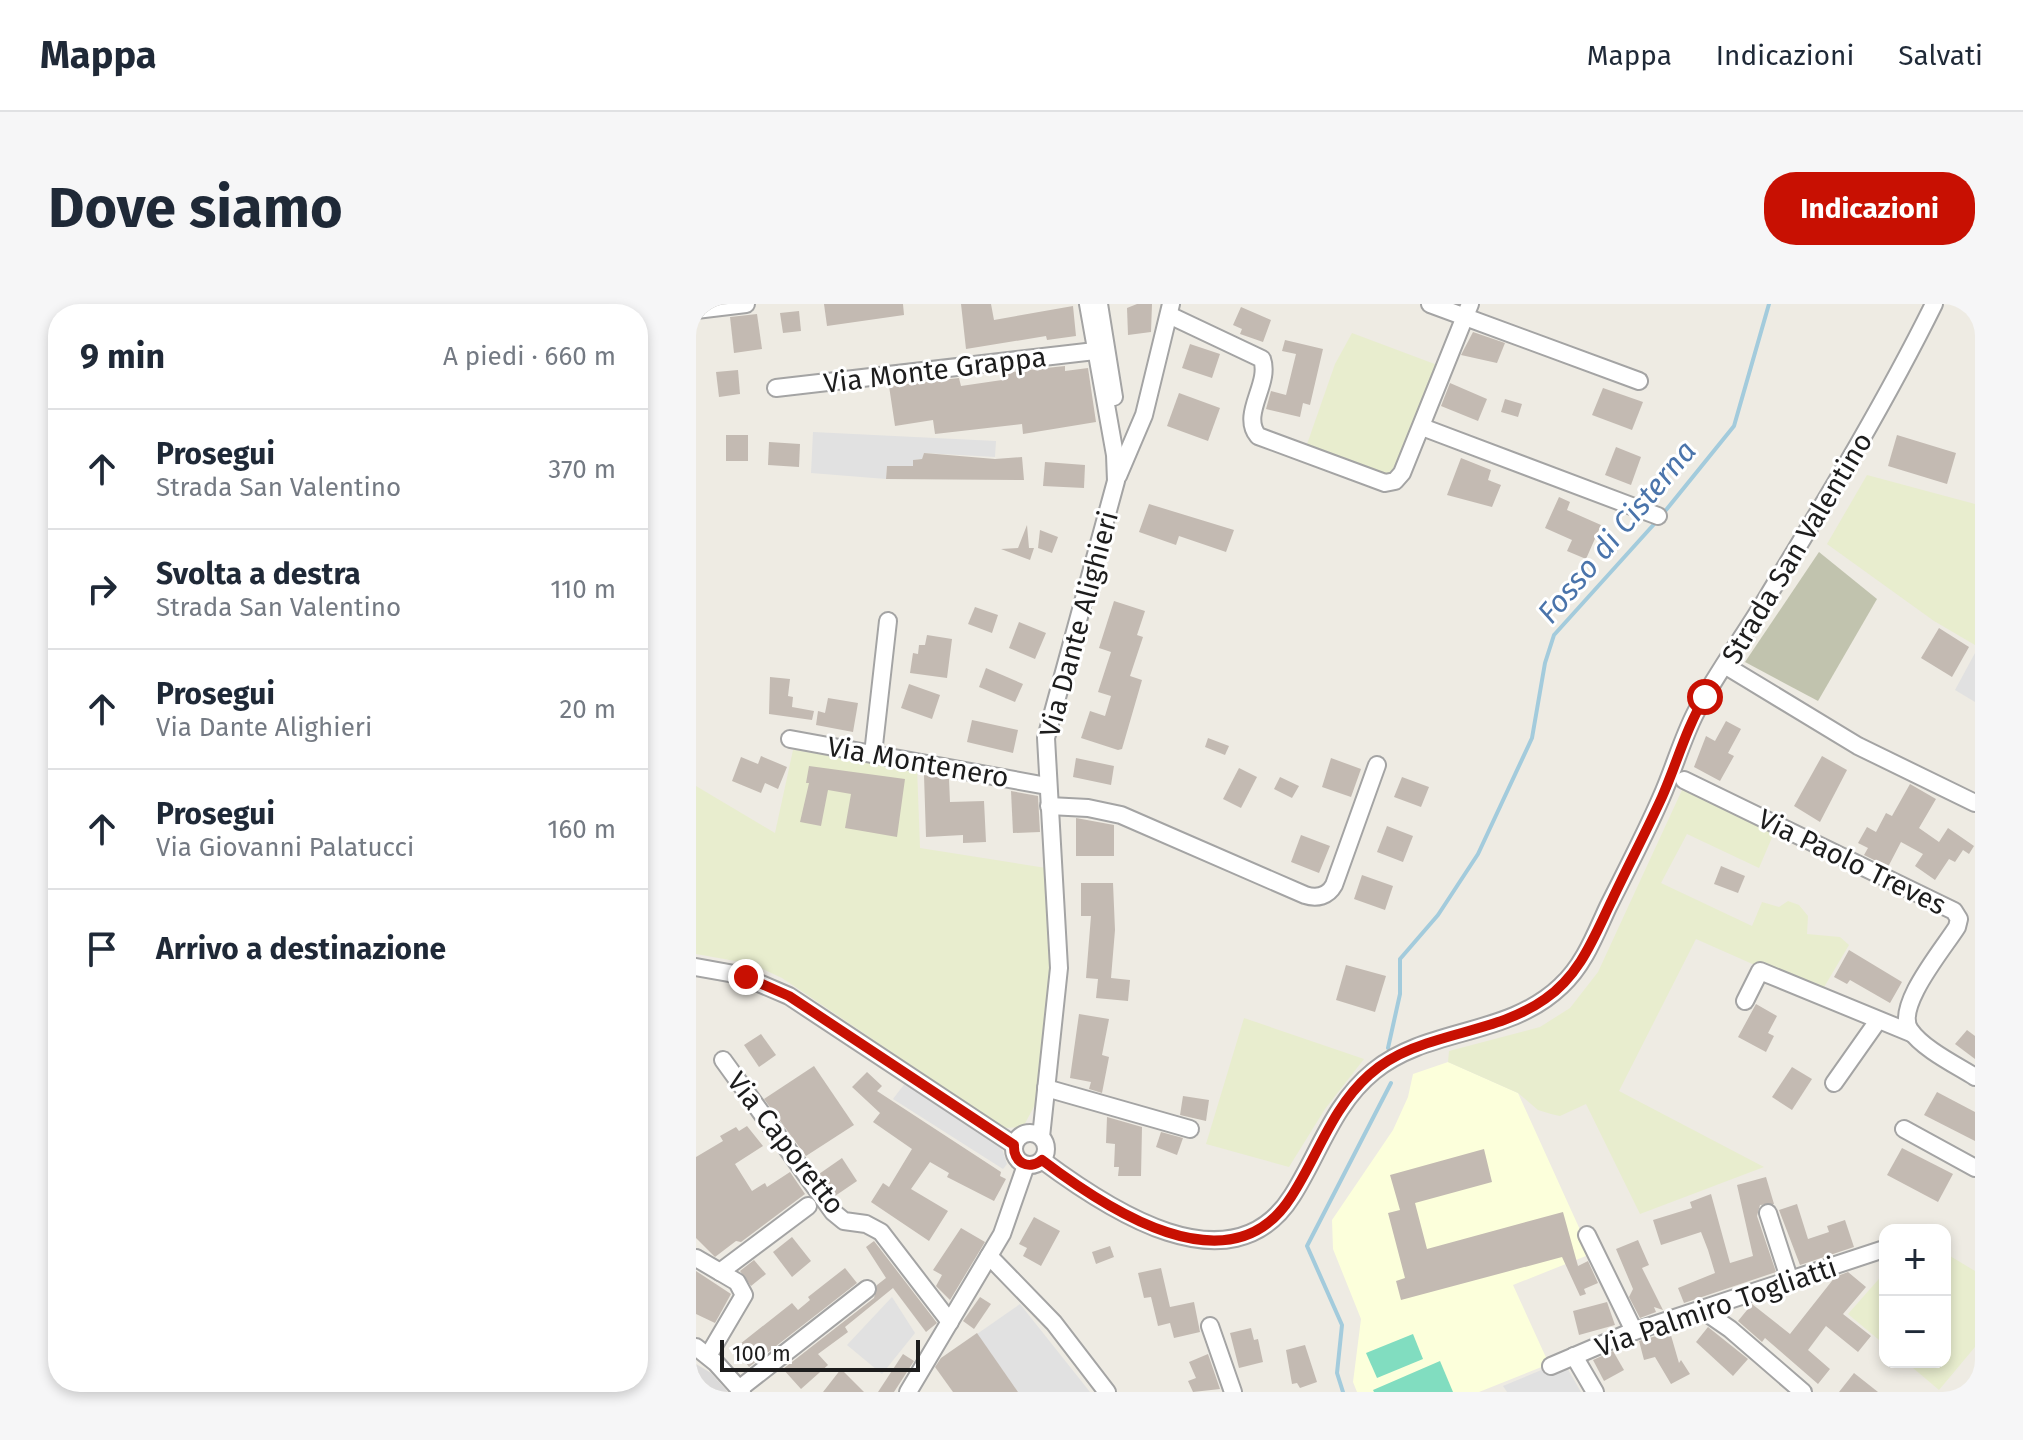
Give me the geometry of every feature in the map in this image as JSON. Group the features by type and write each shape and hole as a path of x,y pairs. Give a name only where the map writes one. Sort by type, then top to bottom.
{"street":[{"path":"700,308 746,304"},
{"name":"Via Dante Alighieri","path":"908,1392 1002,1234 1034,1162 1046,1146 1041,1137 1059,968 1047,786 1049,723 1116,481 1115,455 1088,304"},
{"path":"1099,304 1117,417 1115,455"},
{"path":"1430,304 1468,310 1639,381"},
{"name":"Strada San Valentino","path":"1034,1162 1160,1231 1193,1240 1227,1238 1256,1228 1287,1204 1340,1109 1372,1072 1419,1047 1517,1016 1544,1000 1569,978 1589,948 1661,798 1694,717 1849,463 1934,304"},
{"path":"1116,481 1141,423 1170,310 1262,359 1264,374 1252,422 1261,438 1388,483 1401,476 1468,310"},
{"name":"Via Monte Grappa","path":"776,388 1095,351"},
{"path":"1422,427 1658,516"},
{"path":"873,754 888,621"},
{"path":"1726,666 1858,746 1975,803"},
{"name":"Via Montenero","path":"790,739 1047,786"},
{"path":"1049,806 1112,812 1305,895 1318,897 1330,892 1334,885 1377,765"},
{"name":"Via Paolo Treves","path":"1684,780 1954,911 1959,919 1957,927 1907,1006 1906,1022 1911,1033"},
{"path":"696,967 740,975 789,996 1014,1145 1017,1160 1034,1162"},
{"path":"1745,1001 1760,971 1877,1022 1911,1033 1975,1077"},
{"path":"1834,1083 1877,1022"},
{"name":"Via Caporetto","path":"723,1060 833,1212 844,1221 866,1224 881,1232 950,1322"},
{"path":"1046,1088 1190,1129"},
{"path":"1904,1129 1975,1168"},
{"path":"1014,1145 1025,1133 1041,1137"},
{"path":"720,1272 808,1206"},
{"path":"1768,1213 1790,1281"},
{"path":"1587,1235 1634,1331"},
{"name":"Via Palmiro Togliatti","path":"1551,1366 1634,1331 1879,1251"},
{"path":"989,1256 1054,1323 1107,1392"},
{"path":"696,1258 737,1282 744,1295 702,1352 740,1390 867,1289"},
{"path":"1701,1309 1730,1329 1803,1392"},
{"path":"1210,1326 1233,1392"},
{"path":"1574,1356 1595,1392"}],"shaded area":[{"path":"1352,333 1440,366 1392,480 1305,450 1335,364"},
{"path":"813,432 996,441 995,457 924,453 922,459 913,460 913,466 887,466 886,479 811,473"},
{"path":"1867,475 1975,504 1975,645 1934,621 1827,544"},
{"path":"1819,552 1877,599 1818,701 1745,662"},
{"path":"1975,653 1975,702 1955,690"},
{"path":"793,750 917,767 920,848 1046,868 1053,935 1047,1056 1036,1103 1023,1127 1004,1128 782,978 752,964 696,954 696,786 775,833"},
{"path":"1688,777 1779,821 1759,868 1687,834 1661,883 1752,926 1762,902 1779,907 1788,901 1799,905 1808,916 1807,934 1840,937 1849,945 1820,994 1696,939 1619,1091 1764,1167 1640,1214 1586,1104 1560,1116 1538,1110 1518,1093 1448,1062 1449,1051 1540,1027 1570,1008 1598,972"},
{"path":"1244,1018 1364,1059 1325,1109 1289,1167 1206,1144"},
{"path":"1448,1062 1518,1093 1591,1254 1513,1285 1549,1364 1479,1392 1357,1392 1353,1382 1361,1319 1333,1249 1332,1220 1393,1130 1408,1097 1413,1074"},
{"path":"906,1082 1000,1143 1007,1164 1003,1169 893,1099"},
{"path":"1951,1257 1975,1271 1975,1347 1939,1390 1913,1368 1951,1368"},
{"path":"1879,1279 1879,1340 1848,1314"},
{"path":"892,1297 915,1333 882,1374 847,1345"},
{"path":"1020,1304 1090,1392 1018,1392 977,1334"},
{"path":"1563,1361 1581,1392 1507,1392 1503,1386"},
{"path":"696,1364 711,1373 728,1392 696,1392"}],"green space":[{"path":"1413,1334 1423,1359 1377,1378 1366,1353"},
{"path":"1440,1361 1453,1392 1373,1390"}],"building":[{"path":"824,304 903,304 904,315 827,326"},
{"path":"961,304 991,304 994,320 1073,306 1076,336 1047,340 1046,336 966,349"},
{"path":"1152,304 1151,332 1128,335 1127,308"},
{"path":"1241,307 1271,320 1263,342 1240,334 1242,329 1233,325"},
{"path":"799,311 801,331 783,333 780,313"},
{"path":"757,314 762,349 734,353 730,317"},
{"path":"1473,332 1505,343 1497,363 1461,355"},
{"path":"1285,340 1323,349 1310,405 1303,403 1300,417 1266,409 1271,391 1286,395 1296,354 1282,351"},
{"path":"1190,344 1220,354 1212,378 1182,368"},
{"path":"1065,366 1065,371 1088,368 1096,422 1023,434 1022,424 935,434 933,420 895,426 889,386 959,378 961,386 1002,380 1001,373"},
{"path":"738,370 740,394 719,397 716,372"},
{"path":"1450,383 1487,399 1478,421 1441,406"},
{"path":"1603,388 1643,402 1632,430 1592,415"},
{"path":"1179,393 1220,408 1208,441 1167,426"},
{"path":"1505,399 1522,404 1518,417 1501,412"},
{"path":"726,435 748,435 748,461 726,461"},
{"path":"1897,435 1956,453 1947,484 1888,466"},
{"path":"769,442 800,444 799,467 768,465"},
{"path":"1616,447 1641,457 1631,485 1605,475"},
{"path":"924,453 995,459 1022,457 1024,480 886,479 887,466 913,466 913,460 922,459"},
{"path":"1461,458 1491,470 1488,480 1501,485 1492,507 1447,495"},
{"path":"1045,462 1085,465 1084,488 1043,486"},
{"path":"1559,497 1570,502 1567,510 1601,525 1586,559 1567,551 1572,540 1545,528"},
{"path":"1149,504 1234,530 1226,552 1179,536 1176,545 1139,532"},
{"path":"1027,525 1029,548 1034,548 1030,560 1001,549 1018,548"},
{"path":"1040,530 1058,537 1052,553 1038,548"},
{"path":"1114,601 1145,611 1137,635 1143,637 1130,676 1142,680 1122,749 1118,750 1081,738 1090,711 1105,716 1111,696 1098,692 1111,652 1099,648"},
{"path":"975,607 998,615 992,633 968,624"},
{"path":"1019,622 1046,633 1035,659 1009,648"},
{"path":"1939,628 1969,647 1952,677 1921,658"},
{"path":"927,635 952,639 947,678 910,673 913,653 918,654 919,645 925,645"},
{"path":"986,668 1023,684 1015,702 979,687"},
{"path":"770,677 790,679 788,696 793,697 792,707 814,711 812,720 769,714"},
{"path":"909,684 940,695 932,719 901,708"},
{"path":"828,698 858,703 853,732 816,725 818,711 825,713"},
{"path":"972,720 1018,730 1013,753 967,742"},
{"path":"1726,721 1741,729 1728,753 1734,756 1720,781 1694,767 1706,736 1715,741"},
{"path":"1208,738 1229,746 1225,755 1205,747"},
{"path":"761,756 787,767 778,789 765,783 761,793 732,781 741,757 758,764"},
{"path":"1822,756 1847,770 1820,822 1794,806"},
{"path":"1076,758 1114,766 1111,785 1073,777"},
{"path":"1331,758 1361,769 1351,797 1322,787"},
{"path":"809,766 905,779 897,837 845,828 851,794 828,790 821,826 800,822 809,783 806,783"},
{"path":"1239,768 1257,777 1241,808 1223,799"},
{"path":"924,775 949,779 950,802 984,801 986,842 963,843 963,835 926,837"},
{"path":"1280,777 1299,786 1292,798 1274,789"},
{"path":"1402,777 1429,787 1421,807 1394,797"},
{"path":"1910,784 1936,799 1919,828 1939,842 1948,828 1974,846 1969,854 1963,850 1955,862 1949,859 1935,880 1915,866 1923,854 1901,842 1888,867 1864,855 1868,848 1858,843 1867,827 1876,832 1886,813 1892,816"},
{"path":"1011,791 1038,796 1040,832 1013,833"},
{"path":"1076,818 1114,825 1114,856 1076,856"},
{"path":"1387,826 1413,836 1403,862 1377,852"},
{"path":"1301,835 1330,846 1319,873 1291,862"},
{"path":"1721,866 1745,876 1738,893 1714,884"},
{"path":"1362,875 1393,886 1385,910 1354,899"},
{"path":"1081,883 1113,883 1115,930 1111,978 1130,980 1128,1001 1096,998 1098,979 1086,978 1091,916 1081,916"},
{"path":"1849,950 1902,982 1890,1003 1850,980 1847,984 1834,977"},
{"path":"1346,965 1386,976 1375,1012 1336,1000"},
{"path":"1756,1004 1777,1016 1768,1033 1774,1036 1766,1052 1738,1037"},
{"path":"1079,1014 1109,1019 1102,1055 1109,1057 1102,1093 1089,1089 1091,1082 1070,1078"},
{"path":"1967,1030 1975,1036 1975,1059 1955,1044"},
{"path":"761,1034 776,1055 759,1067 744,1045"},
{"path":"814,1066 854,1125 806,1156 764,1099"},
{"path":"1792,1067 1812,1079 1792,1110 1772,1097"},
{"path":"867,1072 882,1086 877,1091 1001,1172 1000,1176 1006,1179 994,1201 947,1177 949,1173 930,1162 911,1189 948,1211 929,1241 871,1202 883,1183 889,1187 912,1149 873,1122 880,1113 852,1087"},
{"path":"1937,1092 1975,1112 1975,1141 1924,1115"},
{"path":"1183,1096 1209,1100 1206,1121 1180,1115"},
{"path":"1107,1117 1142,1127 1141,1176 1118,1176 1119,1167 1114,1167 1115,1144 1106,1143"},
{"path":"747,1126 763,1146 735,1164 752,1191 765,1183 767,1187 790,1172 805,1194 741,1242 736,1241 715,1257 696,1238 696,1157 723,1141 720,1136 736,1127 739,1131"},
{"path":"1161,1132 1183,1138 1177,1155 1156,1147"},
{"path":"1902,1148 1953,1174 1938,1202 1887,1175"},
{"path":"1484,1149 1492,1182 1415,1203 1427,1249 1563,1212 1578,1266 1588,1261 1598,1283 1584,1289 1586,1294 1580,1296 1562,1257 1401,1300 1396,1281 1405,1278 1388,1213 1400,1210 1390,1175"},
{"path":"842,1158 857,1181 835,1196 819,1174"},
{"path":"1766,1177 1774,1204 1760,1205 1757,1216 1776,1272 1684,1303 1678,1288 1715,1273 1708,1250 1701,1232 1661,1245 1653,1220 1692,1208 1690,1202 1711,1194 1730,1263 1753,1256 1737,1185"},
{"path":"1797,1204 1808,1239 1829,1232 1827,1226 1845,1220 1854,1247 1800,1265 1779,1210"},
{"path":"1034,1217 1060,1231 1041,1266 1023,1256 1027,1248 1019,1244"},
{"path":"961,1228 985,1242 950,1300 936,1286 942,1275 933,1270"},
{"path":"792,1237 811,1261 792,1277 773,1252"},
{"path":"1638,1240 1649,1265 1642,1268 1663,1310 1654,1307 1656,1312 1640,1318 1629,1297 1633,1289 1616,1249"},
{"path":"874,1241 937,1323 926,1332 893,1288 845,1327 848,1332 818,1354 828,1365 801,1389 783,1369 874,1298 877,1285 886,1278 866,1247"},
{"path":"1110,1246 1114,1257 1096,1264 1092,1252"},
{"path":"754,1260 766,1274 751,1286 740,1271"},
{"path":"845,1268 857,1283 749,1367 735,1348 792,1303 798,1310 810,1300 808,1297"},
{"path":"1161,1268 1170,1307 1194,1302 1200,1332 1174,1338 1170,1323 1158,1326 1151,1297 1144,1298 1138,1273"},
{"path":"696,1271 731,1294 715,1323 696,1314"},
{"path":"1848,1272 1866,1287 1843,1314 1871,1336 1858,1352 1826,1326 1808,1350 1830,1369 1818,1384 1765,1338 1762,1342 1738,1321 1752,1304 1790,1334 1835,1277"},
{"path":"980,1297 991,1304 974,1329 963,1321"},
{"path":"1607,1302 1615,1325 1579,1335 1573,1311"},
{"path":"1708,1327 1748,1359 1733,1376 1696,1342"},
{"path":"1251,1328 1254,1340 1258,1339 1263,1362 1239,1368 1230,1333"},
{"path":"1670,1332 1679,1363 1681,1360 1690,1374 1671,1384 1655,1357 1644,1360 1639,1341"},
{"path":"977,1333 1018,1392 953,1392 935,1367 941,1358"},
{"path":"1305,1345 1317,1382 1300,1388 1297,1383 1292,1384 1286,1350"},
{"path":"1613,1351 1624,1370 1604,1381 1593,1360"},
{"path":"903,1354 914,1361 894,1392 878,1392"},
{"path":"1208,1354 1220,1389 1193,1392 1188,1381 1196,1378 1189,1362"},
{"path":"841,1369 864,1392 823,1392"},
{"path":"1854,1373 1878,1392 1839,1392"}],"waterway":[{"name":"Fosso di Cisterna","path":"1662,515 1734,426 1769,304"},
{"name":"Fosso di Cisterna","path":"1388,1048 1400,994 1400,959 1438,915 1478,854 1532,738 1545,663 1554,635 1656,522"},
{"name":"Fosso di Cisterna","path":"1343,1392 1337,1373 1342,1325 1307,1246 1391,1083"}],"route":[{"path":"746,977 789,996 1014,1145 1017,1160 1022,1163 1032,1165 1042,1160 1120,1211 1176,1237 1207,1241 1246,1233 1269,1220 1287,1204 1340,1109 1372,1072 1406,1052 1517,1016 1536,1006 1569,978 1589,948 1661,798 1684,739 1705,697"}]}
